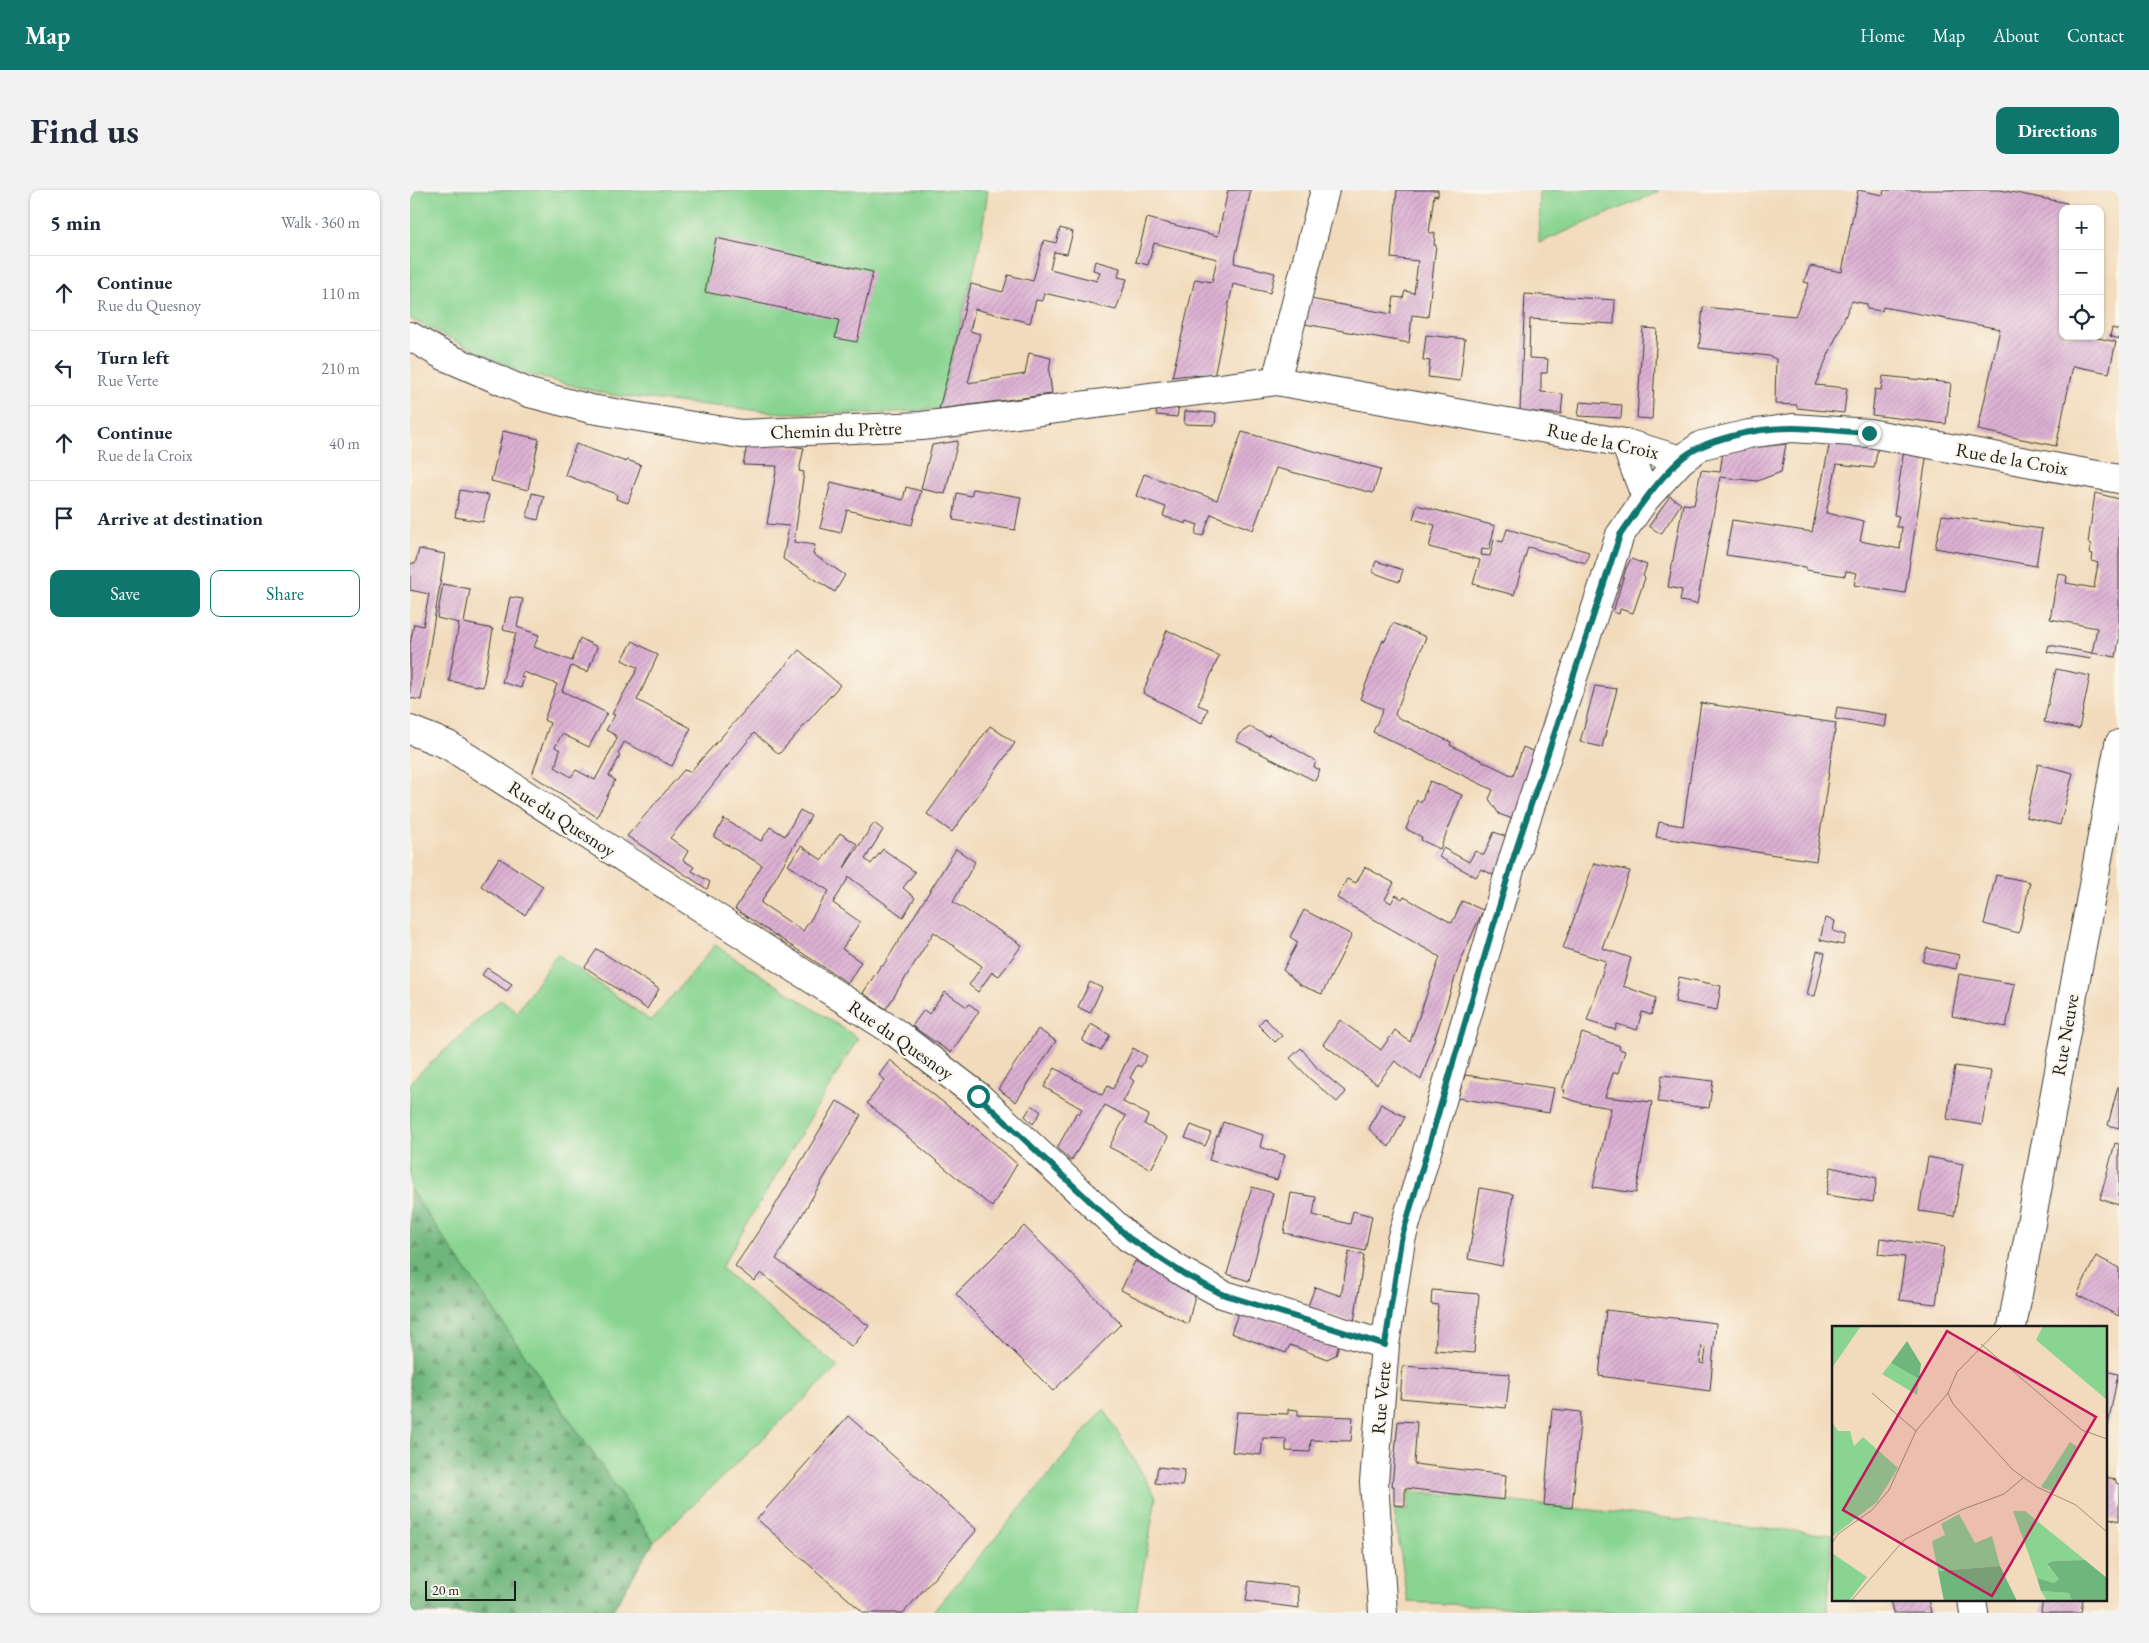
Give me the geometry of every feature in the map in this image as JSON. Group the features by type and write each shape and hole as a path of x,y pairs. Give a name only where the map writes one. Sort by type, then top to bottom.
{"street":[{"path":"1276,381 1325,190"},
{"name":"Chemin du Prètre","path":"410,336 444,356 529,393 591,410 741,434 922,426 1276,381"},
{"name":"Rue de la Croix","path":"1276,381 1625,443 1681,460 1702,445 1749,434 1792,428 1869,433 2119,479"},
{"path":"1625,443 1646,498"},
{"name":"Rue Verte","path":"1383,1613 1374,1482 1385,1345 1401,1240 1514,856 1620,535 1646,498 1681,460"},
{"name":"Rue du Quesnoy","path":"410,730 448,746 896,1033 978,1096 1129,1238 1184,1274 1222,1294 1385,1345"},
{"name":"Rue Neuve","path":"2012,1326 2119,744"},
{"path":"1972,1600 1974,1613"}],"green space":[{"path":"410,190 988,190 979,249 939,409 884,413 783,413 610,395 522,373 410,319"},
{"path":"1540,190 1658,190 1658,192 1539,243"},
{"path":"715,945 858,1038 721,1268 838,1367 654,1542 410,1189 410,1082 501,999 517,1012 557,954 651,1021"},
{"path":"410,1189 654,1542 611,1613 410,1613"},
{"path":"1104,1409 1156,1497 1136,1613 932,1613"},
{"path":"1409,1491 1832,1535 1827,1613 1623,1613 1408,1602 1394,1510 1408,1510"}],"building":[{"path":"1228,190 1251,190 1234,263 1275,273 1270,293 1233,284 1214,377 1190,375 1172,377 1195,279 1212,282 1217,259 1154,243 1148,265 1136,262 1147,218 1218,236"},
{"path":"1397,190 1438,190 1438,196 1434,195 1429,233 1435,233 1434,245 1436,245 1428,317 1412,315 1409,343 1294,322 1300,297 1391,314 1394,297 1403,298 1405,291 1414,293 1418,261 1391,258"},
{"path":"1858,190 1883,195 1884,190 2000,190 2067,203 2067,205 2059,205 2059,340 2104,339 2116,342 2109,373 2073,366 2056,446 1978,430 2000,329 1883,307 1882,311 1867,309 1867,304 1852,301 1815,385 1847,388 1844,413 1797,408 1797,405 1775,404 1776,359 1769,356 1699,348 1703,307 1795,316 1809,283 1804,282 1810,266 1842,272"},
{"path":"1060,228 1073,232 1067,254 1054,252 1050,269 1097,281 1100,272 1093,270 1095,261 1120,268 1118,277 1127,279 1116,310 1044,293 1042,301 1036,300 1030,323 975,309 970,331 980,334 968,383 1025,374 1029,353 1051,358 1049,371 1052,394 939,409 971,284 1003,292 1008,275 1033,281 1044,240 1056,243"},
{"path":"716,238 873,272 857,342 835,338 839,320 705,292"},
{"path":"1525,294 1615,300 1614,324 1530,319 1529,358 1548,359 1547,373 1541,373 1541,392 1563,394 1561,414 1520,411"},
{"path":"1643,328 1657,329 1652,419 1637,418"},
{"path":"2112,328 2119,330 2119,339 2110,336"},
{"path":"1426,335 1465,339 1460,381 1428,377 1430,361 1423,360"},
{"path":"1883,376 1951,383 1946,424 1872,415 1875,389 1881,390"},
{"path":"1580,402 1622,405 1621,418 1578,416"},
{"path":"1157,404 1179,405 1177,417 1156,415"},
{"path":"1185,411 1216,413 1215,425 1184,424"},
{"path":"503,431 539,439 528,490 491,481"},
{"path":"1242,432 1381,469 1373,493 1276,468 1253,530 1211,514 1203,536 1195,534 1198,525 1187,521 1186,524 1163,516 1166,507 1136,496 1144,474 1217,500"},
{"path":"958,441 945,494 921,489 932,445"},
{"path":"1830,441 1878,447 1874,468 1837,464 1826,513 1864,521 1860,541 1900,549 1902,527 1896,527 1899,516 1894,515 1904,450 1927,453 1905,593 1854,585 1857,573 1846,571 1845,576 1806,570 1806,567 1726,555 1732,520 1812,532"},
{"path":"576,444 626,462 627,460 641,465 628,503 616,499 617,494 565,475"},
{"path":"1786,444 1781,472 1757,481 1720,477 1697,604 1680,601 1682,590 1668,587 1683,504 1694,505 1701,470 1720,472 1723,451"},
{"path":"747,445 784,445 804,448 799,471 804,472 794,542 815,545 813,554 845,575 835,592 783,559 789,526 767,524 777,466 743,465"},
{"path":"831,482 903,500 906,487 921,491 912,525 847,510 841,533 820,528"},
{"path":"973,489 1021,497 1015,530 953,520 957,493 971,496"},
{"path":"460,490 489,495 483,522 455,517"},
{"path":"532,493 544,496 538,520 527,517"},
{"path":"2095,493 2119,499 2119,639 2116,657 2092,653 2097,628 2050,619 2058,573 2067,576 2066,583 2094,588 2098,563 2092,561 2093,554 2089,553 2091,544 2088,543"},
{"path":"1670,496 1681,504 1661,534 1649,526"},
{"path":"1417,505 1495,526 1489,550 1482,549 1481,555 1490,556 1494,540 1503,542 1507,529 1589,552 1586,563 1528,547 1514,595 1473,584 1480,560 1429,547 1435,525 1413,519"},
{"path":"1942,515 2042,529 2036,566 1935,548"},
{"path":"419,549 445,554 421,700 410,698 410,644 414,624 423,626 429,594 410,590 410,563 415,564"},
{"path":"1631,559 1647,565 1643,576 1645,578 1633,613 1620,609 1619,614 1613,612 1626,568"},
{"path":"1376,561 1403,570 1399,582 1372,572"},
{"path":"443,584 470,589 464,623 493,629 483,687 449,681 459,623 437,618"},
{"path":"510,597 523,599 517,627 539,635 534,647 572,661 580,638 597,647 588,672 571,666 562,691 607,713 589,747 562,734 555,747 560,750 555,767 571,777 576,770 595,780 617,739 615,735 606,730 615,715 612,714 638,668 622,660 633,641 658,655 637,700 691,728 672,766 624,742 618,754 620,756 609,776 615,780 597,817 532,775 550,723 544,720 557,684 523,672 521,677 524,678 521,688 502,682 516,633 503,630"},
{"path":"1393,623 1426,637 1395,714 1397,717 1451,742 1450,745 1513,776 1523,747 1540,754 1518,821 1499,814 1489,799 1493,790 1373,732 1383,709 1360,699 1383,640 1385,641"},
{"path":"1167,630 1219,656 1198,705 1208,709 1202,723 1143,693"},
{"path":"2049,645 2092,653 2091,659 2047,652"},
{"path":"799,650 840,685 779,754 754,733 670,838 688,851 683,860 694,867 692,871 710,882 707,889 627,836 684,770 690,772"},
{"path":"2056,669 2090,676 2079,729 2044,722"},
{"path":"1595,686 1617,689 1602,747 1580,742"},
{"path":"1701,703 1836,723 1816,861 1656,837 1659,822 1683,826"},
{"path":"1837,707 1887,715 1885,727 1835,719"},
{"path":"990,726 1015,743 952,832 927,814"},
{"path":"1250,727 1268,736 1269,734 1316,761 1314,767 1320,770 1315,781 1236,741 1239,734"},
{"path":"2038,764 2073,773 2060,825 2026,817"},
{"path":"1430,781 1462,795 1440,849 1421,840 1422,837 1406,829 1417,800 1421,802"},
{"path":"800,810 811,816 761,903 803,931 829,891 788,865 801,846 822,860 840,833 857,844 844,868 874,823 883,830 865,859 871,864 883,849 915,872 903,888 915,898 903,917 849,877 833,903 860,922 842,949 861,962 848,983 735,909 762,865 714,837 724,819 761,841 770,827 785,836"},
{"path":"1494,832 1512,839 1498,877 1481,869 1476,877 1439,857 1443,848 1469,862 1475,851 1484,855"},
{"path":"956,849 975,862 953,902 1022,945 999,976 992,972 978,992 969,985 982,966 934,932 886,1009 863,993 881,965 883,966"},
{"path":"499,858 543,886 525,915 481,886"},
{"path":"1594,863 1630,871 1602,948 1631,958 1623,986 1656,998 1651,1015 1642,1012 1637,1030 1617,1024 1615,1030 1587,1021 1606,961 1563,948"},
{"path":"1365,867 1394,883 1385,899 1391,903 1396,895 1402,899 1404,897 1452,923 1462,901 1483,910 1461,960 1421,1080 1395,1061 1377,1084 1323,1044 1340,1020 1381,1050 1395,1030 1410,1042 1440,957 1337,898 1347,879 1356,883"},
{"path":"1996,875 2030,882 2019,933 1984,924"},
{"path":"1304,910 1352,935 1322,994 1300,985 1283,970 1298,942 1290,937"},
{"path":"1825,918 1835,921 1833,931 1846,935 1843,945 1820,940"},
{"path":"1927,948 1959,955 1956,969 1923,962"},
{"path":"597,949 659,989 647,1009 585,967"},
{"path":"1817,951 1825,953 1815,996 1807,995"},
{"path":"487,968 512,984 507,991 482,975"},
{"path":"1959,974 2015,984 2006,1027 1952,1016"},
{"path":"1679,977 1721,986 1717,1010 1675,1002"},
{"path":"1090,982 1102,988 1090,1013 1078,1007"},
{"path":"945,992 967,1007 969,1004 979,1011 951,1053 912,1026 924,1010 929,1014"},
{"path":"1265,1018 1282,1036 1275,1042 1258,1025"},
{"path":"1091,1024 1110,1035 1101,1051 1082,1041"},
{"path":"1038,1029 1056,1041 1016,1102 998,1089"},
{"path":"1582,1033 1620,1046 1619,1049 1625,1051 1618,1073 1613,1073 1605,1097 1652,1102 1636,1193 1593,1187 1611,1108 1581,1103 1563,1097 1565,1090 1562,1090"},
{"path":"1133,1048 1147,1056 1141,1067 1137,1065 1130,1078 1134,1081 1123,1102 1149,1115 1144,1124 1168,1137 1151,1169 1109,1147 1126,1116 1105,1105 1071,1161 1057,1148 1077,1112 1079,1114 1082,1109 1044,1087 1055,1068 1102,1095 1108,1086 1113,1089"},
{"path":"1301,1048 1317,1068 1346,1092 1337,1102 1309,1078 1290,1058"},
{"path":"890,1060 983,1134 1017,1164 992,1207 867,1103 885,1080 879,1075"},
{"path":"1955,1066 1991,1071 1982,1125 1947,1119"},
{"path":"1465,1075 1554,1088 1549,1113 1458,1098"},
{"path":"1662,1075 1713,1081 1709,1108 1658,1102"},
{"path":"2119,1086 2119,1128 2108,1125"},
{"path":"837,1101 861,1115 776,1259 869,1326 852,1347 761,1273 754,1281 735,1266 770,1214"},
{"path":"1381,1104 1405,1117 1389,1147 1369,1129"},
{"path":"1032,1105 1041,1112 1033,1124 1025,1116"},
{"path":"1223,1122 1263,1135 1260,1147 1285,1155 1277,1180 1209,1160"},
{"path":"1191,1125 1211,1133 1205,1146 1185,1138"},
{"path":"2115,1143 2119,1144 2119,1205 2100,1199"},
{"path":"1928,1157 1963,1164 1954,1216 1919,1211"},
{"path":"1831,1167 1877,1178 1873,1202 1826,1195"},
{"path":"1252,1187 1273,1193 1249,1281 1227,1274"},
{"path":"1480,1188 1513,1194 1502,1266 1468,1259"},
{"path":"1291,1193 1316,1197 1313,1215 1350,1224 1353,1211 1372,1216 1365,1251 1284,1233"},
{"path":"1024,1226 1121,1324 1053,1391 956,1294"},
{"path":"1880,1238 1944,1247 1936,1304 1899,1300 1905,1257 1878,1254"},
{"path":"1349,1252 1364,1255 1354,1322 1308,1306 1315,1287 1341,1296"},
{"path":"2096,1256 2119,1268 2119,1316 2077,1295"},
{"path":"1135,1261 1196,1291 1188,1324 1121,1290"},
{"path":"1432,1290 1479,1294 1474,1353 1435,1350 1438,1305 1431,1304"},
{"path":"1240,1308 1339,1345 1336,1355 1327,1359 1290,1345 1286,1353 1231,1333"},
{"path":"1606,1310 1716,1323 1710,1391 1599,1376","holes":["1702,1346 1706,1348 1704,1364 1700,1363"]},
{"path":"1403,1366 1510,1374 1506,1408 1400,1398"},
{"path":"2106,1371 2118,1374 2106,1435"},
{"path":"1288,1409 1298,1410 1298,1415 1353,1417 1351,1441 1311,1440 1310,1452 1286,1451 1286,1439 1263,1438 1261,1455 1232,1452 1237,1412 1288,1414"},
{"path":"1552,1409 1581,1412 1572,1508 1544,1505"},
{"path":"848,1416 977,1530 903,1613 864,1613 757,1519"},
{"path":"1398,1421 1417,1422 1414,1464 1506,1475 1504,1500 1405,1488 1405,1506 1394,1505 1394,1486 1392,1486"},
{"path":"1158,1467 1185,1470 1182,1486 1155,1483"},
{"path":"2106,1478 2116,1480 2116,1483 2119,1484 2119,1521 2109,1518 2106,1532"},
{"path":"1249,1581 1298,1587 1299,1608 1246,1601"},
{"path":"1890,1600 1928,1600 1931,1613 1893,1613"},
{"path":"2043,1600 2083,1600 2081,1613 2041,1613"}],"route":[{"path":"978,1096 1129,1238 1184,1274 1222,1294 1385,1345 1401,1240 1514,856 1620,535 1646,498 1681,460 1702,445 1749,434 1792,428 1869,433"}]}
